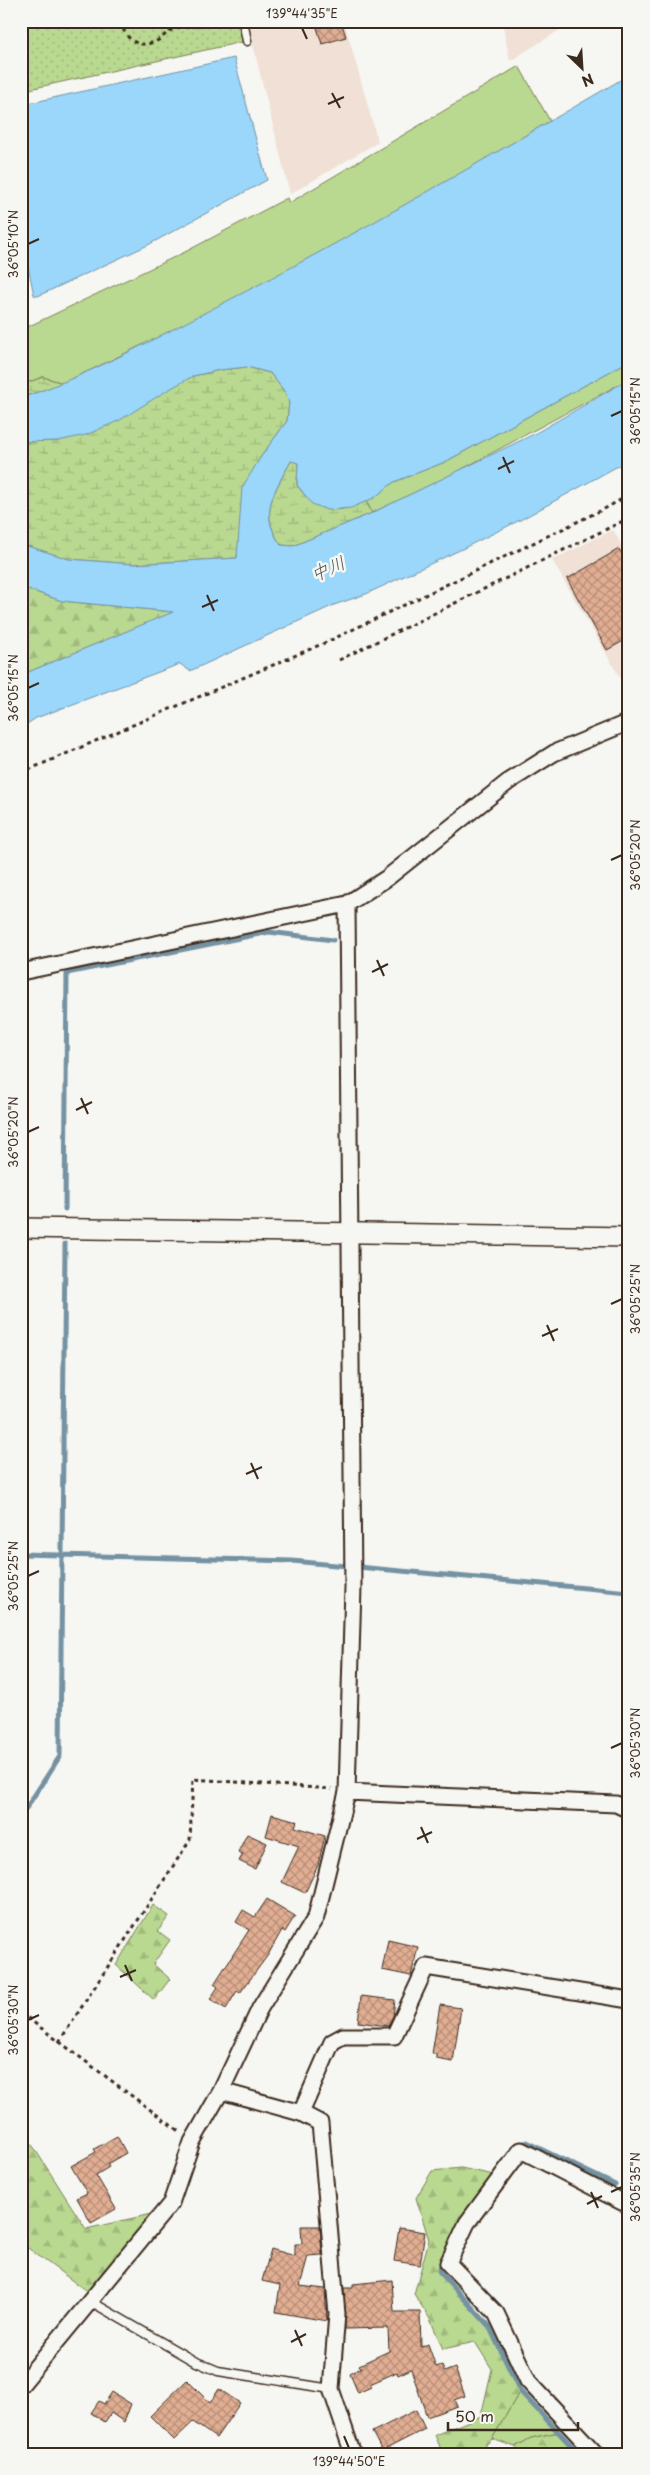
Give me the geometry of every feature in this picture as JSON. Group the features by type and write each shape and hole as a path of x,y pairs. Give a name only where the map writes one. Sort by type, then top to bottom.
{"street":[{"path":"21,972 346,904 387,878 508,782 554,753 629,722"},
{"path":"21,2385 170,2203 192,2142 221,2091 260,2008 316,1917 347,1792 353,1558 346,904"},
{"path":"21,1228 629,1237"},
{"path":"347,1792 616,1804 629,1810"},
{"path":"301,2113 332,2042 343,2036 394,2036 426,1967 629,2000"},
{"path":"221,2091 301,2113 320,2123 337,2314 331,2389 353,2454"},
{"path":"596,2454 528,2380 496,2313 448,2263 467,2223 521,2150 622,2202 629,2195"}],"lane":[{"path":"243,21 247,41"},
{"path":"90,2301 194,2361 218,2371 331,2389"}],"path":[{"path":"120,21 122,29 134,43 144,44 155,42 168,31 185,27 199,27 211,21"},
{"path":"185,27 186,21"},
{"path":"21,773 329,641 598,513 629,495"},
{"path":"339,660 629,518"},
{"path":"59,2042 190,1840 193,1779 320,1787 347,1792"},
{"path":"21,2013 192,2142"}],"shaded area":[{"path":"247,21 344,21 378,142 290,194"},
{"path":"502,21 574,21 510,61"},
{"path":"613,530 629,558 629,693 552,560"}],"green space":[{"path":"21,21 247,21 251,40 21,91"},
{"path":"519,66 550,121 310,258 125,353 63,383 43,377 21,385 21,330 185,252 287,198 289,203"},
{"path":"629,361 629,379 453,474 372,513 366,501 394,482 445,462"},
{"path":"247,367 270,373 285,392 289,402 287,421 260,458 240,531 237,558 133,564 68,559 21,544 21,442 58,441 193,376"},
{"path":"43,377 63,383 21,398 21,385"},
{"path":"291,461 298,462 297,485 312,502 327,509 336,510 355,506 366,501 372,513 293,546 281,545 270,522 271,503 274,493"},
{"path":"21,587 62,601 174,612 21,675"},
{"path":"153,1905 169,1916 158,1931 170,1940 153,1964 170,1979 154,2000 116,1965"},
{"path":"22,2129 86,2229 151,2214 90,2292 21,2243"},
{"path":"461,2168 494,2175 456,2229 439,2270 489,2326 520,2391 492,2439 476,2454 443,2454 435,2435 481,2416 492,2369 475,2342 443,2349 430,2319 414,2294 429,2240 416,2198 432,2171"},
{"path":"520,2391 559,2432 531,2438 515,2447 492,2439"},
{"path":"559,2432 579,2454 524,2454 515,2447 531,2438"}],"water":[{"path":"234,58 267,180 148,245 38,296 34,295 21,233 21,105"},
{"name":"中川","path":"629,75 629,361 445,462 394,482 374,498 351,508 327,510 312,504 297,485 298,463 291,461 274,493 271,503 270,523 281,545 293,546 372,513 536,433 629,379 627,461 522,519 366,594 334,605 190,671 180,664 36,718 21,728 21,675 173,612 62,601 21,587 21,544 69,559 134,564 237,558 242,488 260,458 287,421 289,403 285,392 270,373 247,367 220,370 193,376 120,420 86,435 58,441 21,442 21,398 117,358 316,254"}],"building":[{"path":"315,21 341,21 346,37 322,44"},
{"path":"619,549 629,567 629,638 607,650 567,579"},
{"path":"272,1814 297,1821 295,1827 325,1836 318,1865 305,1893 282,1882 299,1846 266,1836"},
{"path":"247,1834 267,1843 255,1869 239,1861 243,1854 238,1852"},
{"path":"267,1899 295,1916 285,1932 282,1930 268,1955 240,1993 237,1991 226,2009 210,1999 218,1987 214,1984 249,1930 236,1922 243,1910 255,1917"},
{"path":"388,1940 418,1947 411,1976 382,1970"},
{"path":"361,1996 395,2000 393,2016 388,2026 358,2022"},
{"path":"440,2005 461,2008 453,2062 436,2059 436,2054 432,2054"},
{"path":"117,2136 126,2153 107,2164 109,2167 96,2175 116,2209 91,2223 77,2198 87,2193 71,2166 96,2152 94,2149"},
{"path":"301,2226 320,2226 322,2255 308,2256 300,2286 325,2289 327,2321 276,2312 280,2285 262,2281 271,2249 295,2256 295,2244 302,2244"},
{"path":"399,2228 425,2232 420,2265 394,2261"},
{"path":"392,2280 394,2312 420,2312 421,2347 428,2344 436,2367 442,2365 444,2372 455,2368 465,2396 454,2400 457,2406 427,2417 411,2369 398,2375 397,2372 370,2384 371,2387 358,2393 350,2374 361,2368 359,2365 389,2351 388,2328 345,2329 344,2288 353,2288 353,2284"},
{"path":"187,2380 210,2403 219,2389 240,2403 216,2438 193,2422 174,2440 150,2416"},
{"path":"112,2392 131,2404 124,2422 111,2413 105,2422 91,2413 99,2401 104,2404"},
{"path":"416,2410 425,2429 382,2451 372,2432"}],"waterway":[{"path":"65,1209 67,973 269,932 333,940"},
{"path":"21,1816 60,1756 65,1244"},
{"path":"21,1554 292,1561 629,1592"},
{"path":"519,2147 526,2142 615,2185"},
{"path":"443,2260 439,2271 489,2326 520,2391 579,2454"}]}
